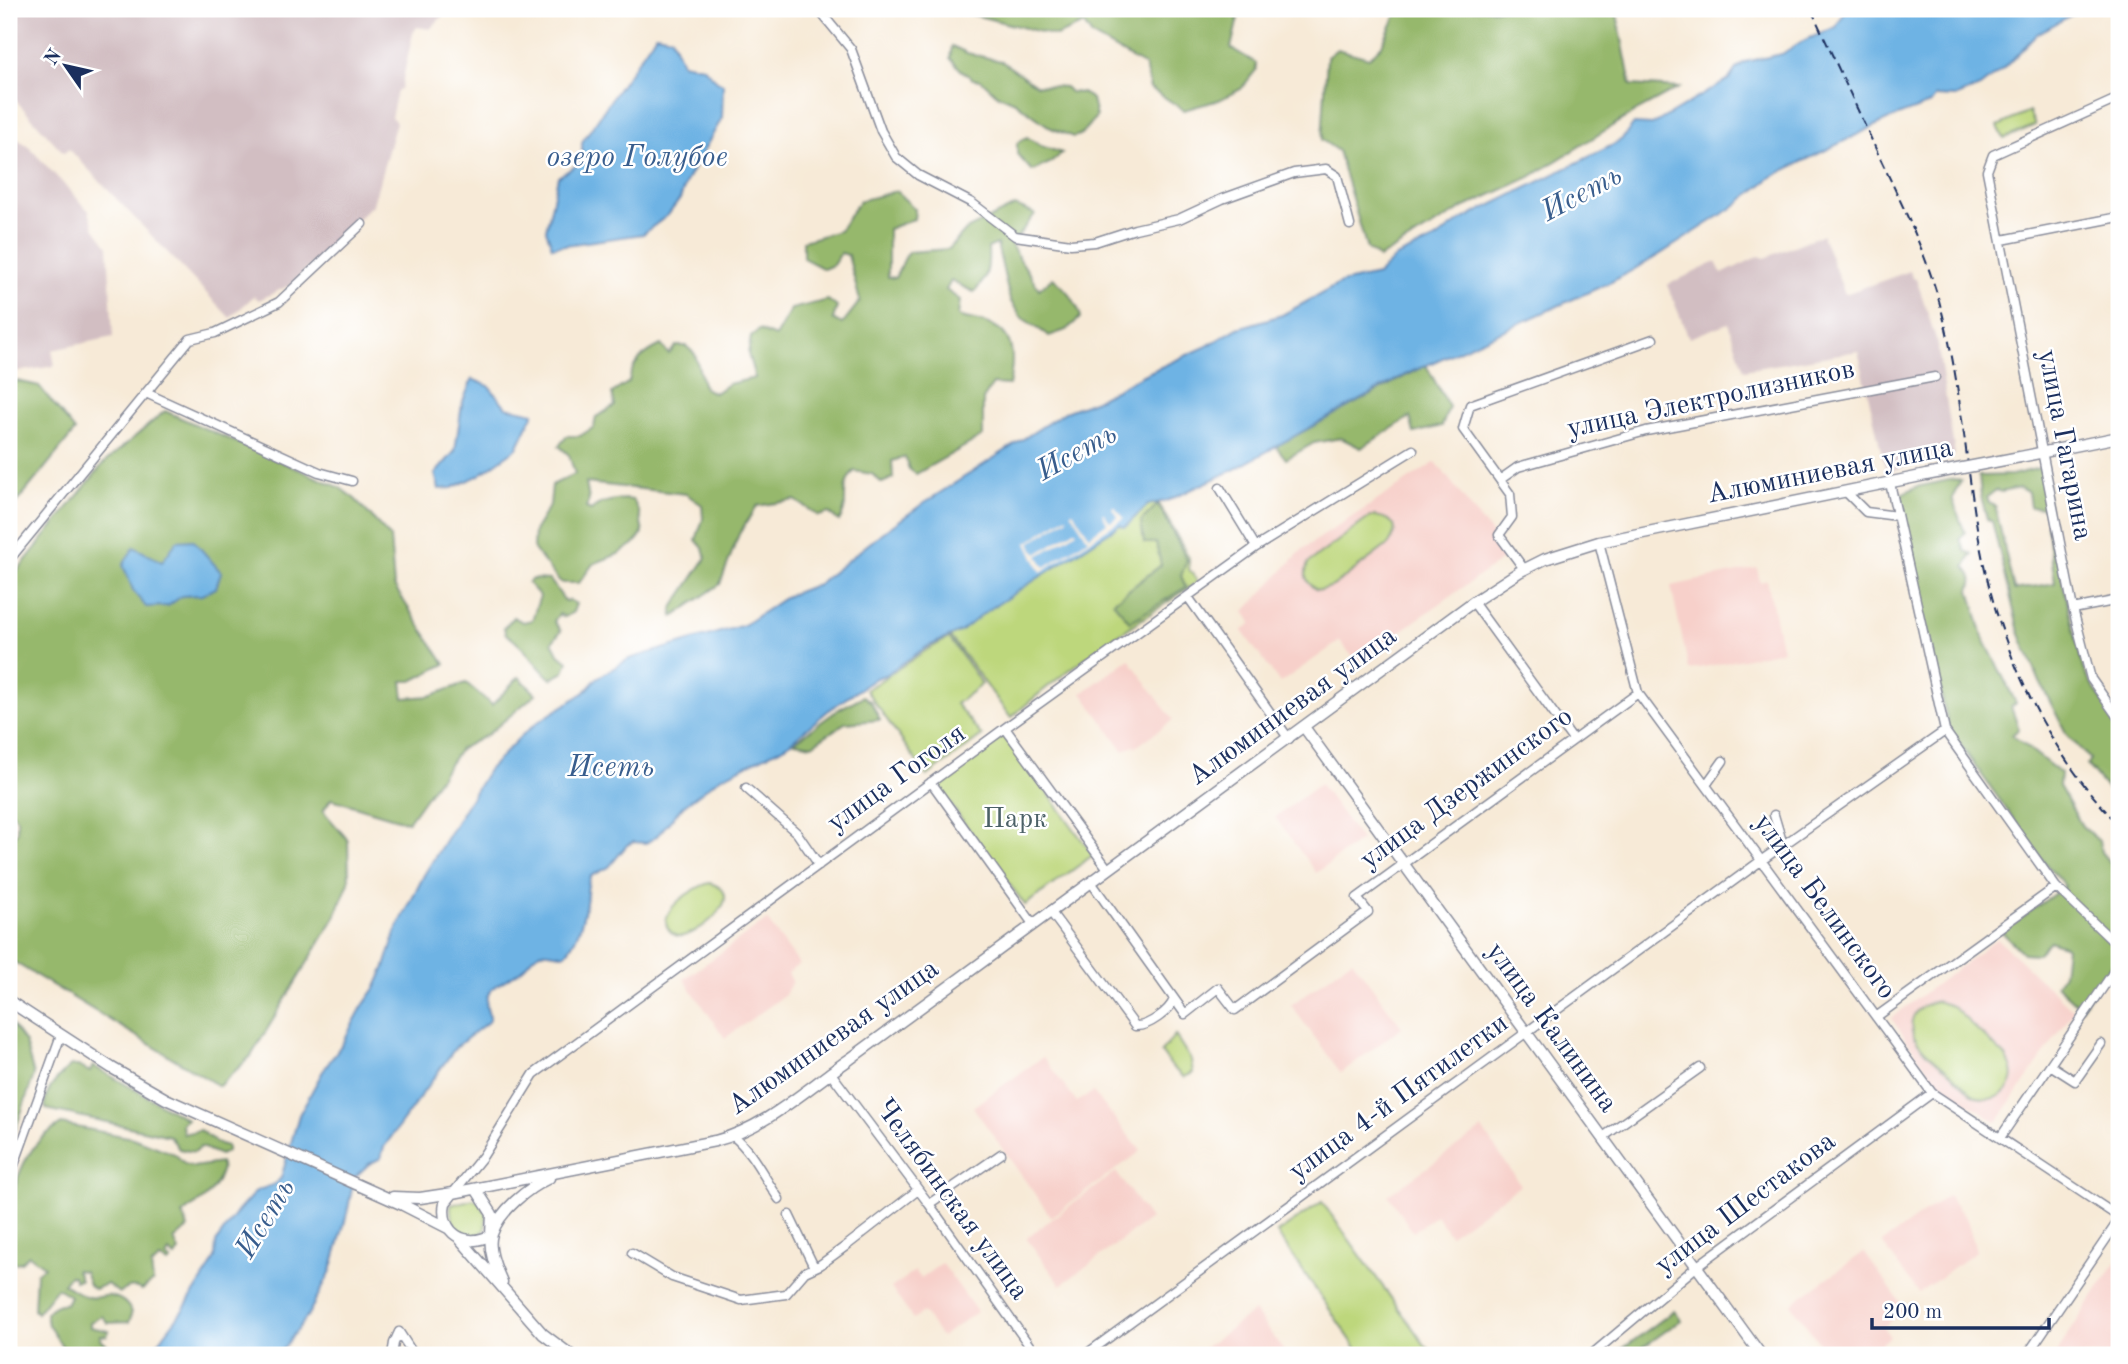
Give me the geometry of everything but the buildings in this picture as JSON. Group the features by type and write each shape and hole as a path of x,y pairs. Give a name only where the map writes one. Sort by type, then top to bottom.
{"main road":[{"name":"Алюминиевая улица","path":"564,1172 733,1136 751,1128 1289,739 1473,602 1524,569 1545,559 1599,542 2119,437"},
{"name":"улица Калинина","path":"1304,727 1761,1355"},
{"path":"9,1001 166,1099 423,1214 467,1241 478,1241 491,1235 507,1209 519,1197 529,1189 564,1172"},
{"path":"371,1191 411,1199 564,1172"},
{"path":"477,1189 491,1209 494,1257 505,1289"},
{"path":"453,1193 445,1203 443,1212 454,1233 543,1334 571,1355"}],"street":[{"path":"818,9 851,49 881,131 897,157 918,175 972,203 1015,236 1071,244 1095,242 1179,219 1222,199 1294,173 1326,169 1337,176 1350,225"},
{"name":"улица Гагарина","path":"2119,98 1993,155 1987,171 2073,609 2091,679 2119,719"},
{"path":"2002,240 2119,217"},
{"path":"9,561 190,339 215,333 279,302 362,224"},
{"path":"1524,569 1499,536 1512,517 1510,494 1464,429 1470,405 1653,338"},
{"name":"улица Электролизников","path":"1501,479 1518,467 1646,431 1935,377"},
{"path":"146,393 319,472 352,481"},
{"name":"улица Гоголя","path":"453,1193 483,1156 534,1074 1256,547 1413,450"},
{"path":"1890,483 1945,731 2056,887 2119,947"},
{"path":"1220,488 1256,547"},
{"path":"1846,492 1867,512 1897,516"},
{"name":"улица Белинского","path":"1599,542 1638,693 1932,1093 2119,1218"},
{"path":"1188,597 1289,739"},
{"path":"2073,609 2119,600"},
{"path":"1473,602 1573,740"},
{"name":"улица Дзержинского","path":"1174,999 1185,1014 1218,988 1235,1010 1368,912 1357,898 1638,693"},
{"path":"1005,728 1108,869"},
{"name":"улица 4-й Пятилетки","path":"1085,1355 1762,860 1945,731"},
{"path":"1706,785 1723,761"},
{"path":"931,782 1033,924"},
{"path":"746,788 797,833 819,865"},
{"path":"1774,815 1783,845"},
{"path":"1050,911 1135,1026 1147,1024 1172,1005 1174,999 1091,882"},
{"path":"1876,1017 2056,887"},
{"path":"2000,1138 2119,964"},
{"path":"9,1179 61,1035"},
{"path":"2050,1065 2075,1081 2101,1044"},
{"path":"1602,1138 1700,1068"},
{"name":"Челябинская улица","path":"830,1072 929,1204 1035,1355"},
{"name":"улица Шестакова","path":"1591,1355 1696,1267 1932,1093"},
{"path":"748,1150 751,1128"},
{"path":"733,1136 748,1150 779,1199"},
{"path":"929,1204 1001,1154"},
{"path":"477,1189 474,1178 483,1156"},
{"path":"632,1253 672,1277 741,1300 786,1294 805,1272 846,1246 918,1190"},
{"path":"789,1215 814,1267"},
{"path":"2027,1355 2119,1218"},
{"path":"392,1355 399,1332 414,1355"}],"shaded area":[{"path":"9,9 450,9 430,29 417,27 413,33 401,88 397,91 391,117 396,122 373,204 290,285 259,300 254,296 230,318 69,149 64,153 9,93 9,68 12,65 9,62"},
{"path":"9,134 27,145 89,211 94,227 108,246 113,337 52,350 55,366 9,373"},
{"path":"1823,234 1845,294 1910,271 1912,277 1916,278 1937,342 1955,455 1886,472 1858,351 1744,370 1728,323 1689,338 1667,285 1716,262 1722,274 1759,256 1765,258"},
{"path":"1436,462 1506,553 1503,559 1357,662 1340,641 1280,683 1242,631 1252,623 1244,612 1303,549"},
{"path":"1757,568 1760,582 1767,580 1782,651 1689,670 1671,586"},
{"path":"1129,659 1173,720 1136,747 1134,745 1124,751 1082,693"},
{"path":"1320,784 1361,840 1316,873 1275,817"},
{"path":"767,920 799,964 788,973 792,981 785,995 725,1038 684,979"},
{"path":"1997,939 2074,1011 1997,1122 1937,1083 1891,1018"},
{"path":"1352,960 1402,1027 1341,1073 1291,1005"},
{"path":"1043,1057 1077,1102 1093,1092 1141,1151 1051,1217 973,1107"},
{"path":"1482,1129 1521,1185 1450,1235 1436,1215 1413,1232 1388,1195"},
{"path":"1116,1172 1150,1219 1061,1285 1026,1238"},
{"path":"1948,1195 1967,1220 1976,1251 1919,1293 1882,1243"},
{"path":"1864,1252 1906,1310 1883,1327 1890,1337 1871,1355 1828,1355 1791,1304"},
{"path":"2119,1257 2119,1355 2055,1355"},
{"path":"942,1263 977,1312 941,1337 923,1312 913,1319 891,1288 915,1271 921,1278"},
{"path":"1254,1311 1287,1355 1195,1355"}],"green space":[{"path":"959,9 1231,9 1238,18 1231,48 1256,63 1256,70 1241,89 1219,100 1184,110 1150,88 1145,66 1092,36 1084,24 1056,36"},
{"path":"1399,9 1616,9 1631,85 1679,88 1638,110 1530,177 1465,207 1379,258 1367,249 1338,151 1322,140 1327,57 1337,49 1369,58 1382,45"},
{"path":"952,46 967,53 1001,61 1036,85 1065,87 1070,92 1082,93 1092,99 1096,117 1080,135 1073,137 1051,128 1015,102 996,94 981,80 973,79 961,70 950,58"},
{"path":"2029,112 2035,125 2004,139 1998,126"},
{"path":"1027,137 1041,146 1062,153 1052,162 1032,171 1017,154 1017,143"},
{"path":"896,191 915,209 914,219 888,229 888,277 895,278 908,252 949,249 966,230 1015,206 1035,214 1011,245 1039,289 1053,278 1070,295 1079,311 1081,317 1066,330 1049,336 1021,317 1010,300 997,244 988,248 987,272 974,292 951,281 946,290 960,300 958,316 996,327 1008,340 1011,348 1009,385 993,384 983,399 983,436 916,474 909,469 905,457 892,461 893,478 882,483 872,474 854,471 846,485 843,514 839,521 829,513 819,516 795,500 757,506 739,534 720,584 673,617 672,609 706,558 703,548 696,540 703,519 702,505 686,494 586,483 589,500 586,508 591,510 610,501 633,500 639,512 643,533 634,544 618,554 593,564 579,583 563,583 558,580 533,548 534,531 550,505 552,485 575,474 569,455 559,446 567,436 580,436 594,427 596,417 615,406 612,393 629,382 639,359 661,345 669,354 676,346 686,346 695,354 704,388 715,393 728,384 755,378 748,354 751,337 759,330 775,337 791,309 828,300 837,307 833,319 842,324 860,301 848,255 841,253 833,265 824,269 803,258 803,241 839,231 859,201"},
{"path":"1426,365 1449,407 1442,426 1414,433 1410,417 1361,448 1341,438 1314,443 1286,459 1276,446"},
{"path":"9,382 39,386 75,431 9,512"},
{"path":"165,411 339,487 355,499 390,537 394,586 445,664 412,681 402,681 404,698 430,696 466,683 492,705 519,677 536,694 487,735 460,749 408,822 331,799 323,811 348,840 349,882 335,917 251,1056 219,1086 9,959 9,843 17,832 17,819 9,808 9,581 103,464"},
{"path":"2040,468 2049,508 2030,507 2028,492 2019,488 2001,492 1996,490 1987,497 1989,503 1995,506 2014,590 2055,583 2047,525 2052,523 2083,668 2119,726 2119,804 2087,765 2090,759 2067,735 2040,682 2019,632 1992,521 1987,519 1981,496 1979,476 2012,475"},
{"path":"1954,479 1961,481 1952,498 1965,533 1960,539 1965,551 1972,554 1965,567 1972,578 1970,590 1983,637 2016,703 2011,707 2019,729 2012,735 2060,773 2059,786 2082,826 2099,841 2101,852 2119,874 2119,954 2081,1008 2056,985 2063,974 2066,947 2050,941 2037,954 2023,953 2002,932 2065,886 2044,862 1949,729 1910,557 1901,494 1916,487"},
{"path":"1154,495 1189,558 1189,569 1198,582 1077,664 1011,718 949,635"},
{"path":"1158,504 1187,560 1181,576 1186,587 1130,622 1113,602 1161,565 1156,543 1144,543 1141,521"},
{"path":"1375,516 1387,519 1394,525 1389,544 1333,586 1315,589 1306,578 1308,563"},
{"path":"532,579 550,580 565,601 576,604 573,612 565,617 559,614 554,621 561,631 552,642 558,653 568,661 564,672 551,679 520,645 506,634 504,628 513,617 523,622 532,620 540,596 528,583"},
{"name":"Парк","path":"949,638 982,684 956,704 982,736 927,776 866,690"},
{"path":"863,696 871,702 880,720 845,723 812,745 794,742 839,709"},
{"name":"Парк","path":"1005,734 1093,855 1025,905 936,785"},
{"path":"710,883 721,888 725,895 724,904 701,928 677,936 669,930 667,915 687,894"},
{"path":"1936,1001 1952,1006 2006,1057 2013,1075 2004,1093 1989,1099 1972,1093 1915,1039 1911,1023 1914,1015 1924,1005"},
{"path":"9,1021 25,1043 34,1075 9,1149"},
{"path":"1175,1035 1191,1060 1193,1073 1184,1077 1161,1052"},
{"path":"71,1066 78,1066 90,1072 93,1066 187,1119 182,1123 183,1134 200,1130 217,1143 227,1146 227,1152 220,1155 201,1147 194,1152 179,1149 170,1136 46,1109 49,1091"},
{"path":"61,1124 133,1138 175,1154 185,1164 193,1167 220,1163 222,1168 209,1194 183,1214 188,1228 174,1240 179,1251 175,1257 169,1252 166,1257 171,1260 168,1263 160,1259 151,1266 153,1281 142,1290 130,1288 119,1293 107,1284 94,1289 89,1285 84,1271 76,1270 80,1280 75,1281 73,1276 69,1276 63,1284 88,1297 110,1296 119,1299 127,1305 131,1313 129,1322 108,1323 102,1316 90,1322 90,1327 109,1331 107,1336 100,1335 107,1348 103,1350 98,1347 83,1355 68,1355 48,1325 46,1313 55,1306 66,1304 70,1296 57,1288 37,1313 34,1310 36,1274 44,1266 29,1255 21,1262 10,1264 10,1213 17,1179 32,1150 45,1135"},
{"path":"473,1199 478,1201 487,1214 485,1230 472,1236 466,1235 456,1226 451,1205"},
{"path":"1322,1202 1434,1355 1361,1355 1277,1233"},
{"path":"1674,1311 1681,1320 1632,1355 1614,1355"}],"water":[{"name":"Исеть","path":"1847,9 2082,9 2037,34 2004,68 1980,87 1955,97 1936,96 1930,104 1887,120 1773,176 1732,208 1656,257 1611,282 1407,374 1235,469 1169,500 1148,505 1125,527 1120,525 984,613 962,631 927,647 885,675 876,678 829,710 786,746 720,778 683,806 656,837 646,843 633,842 627,845 609,867 591,876 581,923 565,954 538,953 524,967 489,992 489,1021 456,1047 384,1147 381,1158 369,1164 354,1178 331,1271 307,1317 278,1355 149,1355 208,1271 215,1258 216,1242 238,1211 256,1191 275,1184 281,1178 299,1115 323,1071 376,987 396,931 424,875 488,770 538,722 585,692 597,678 629,659 744,625 787,596 818,584 921,505 1065,412 1096,400 1238,328 1282,315 1341,283 1377,275 1396,257 1434,240 1461,220 1611,146 1622,139 1634,124 1652,125 1729,79 1745,62 1782,54 1801,42 1836,27"},
{"name":"озеро Голубое","path":"656,34 671,37 682,63 703,67 723,84 722,118 687,180 680,199 668,215 643,234 552,247 546,230 558,177 582,162 582,142"},
{"path":"472,379 489,386 506,407 534,413 517,448 478,476 452,488 439,489 435,474 455,451 462,404"},
{"path":"193,540 221,572 216,588 202,595 182,596 168,606 146,607 133,590 123,565 134,547 162,562 177,541"}],"pier":[{"path":"1114,506 1124,518 1041,572 1027,543 1067,516 1068,518 1030,543 1037,554 1075,530 1077,532 1038,556 1045,567 1088,539 1071,512 1073,511 1089,536 1107,523 1102,514 1104,513 1110,522 1118,517 1112,508"}],"railway":[{"path":"1811,9 1911,225 1937,294 1952,356 1980,545 1999,622 2029,695 2048,730 2069,764 2119,825"}]}
